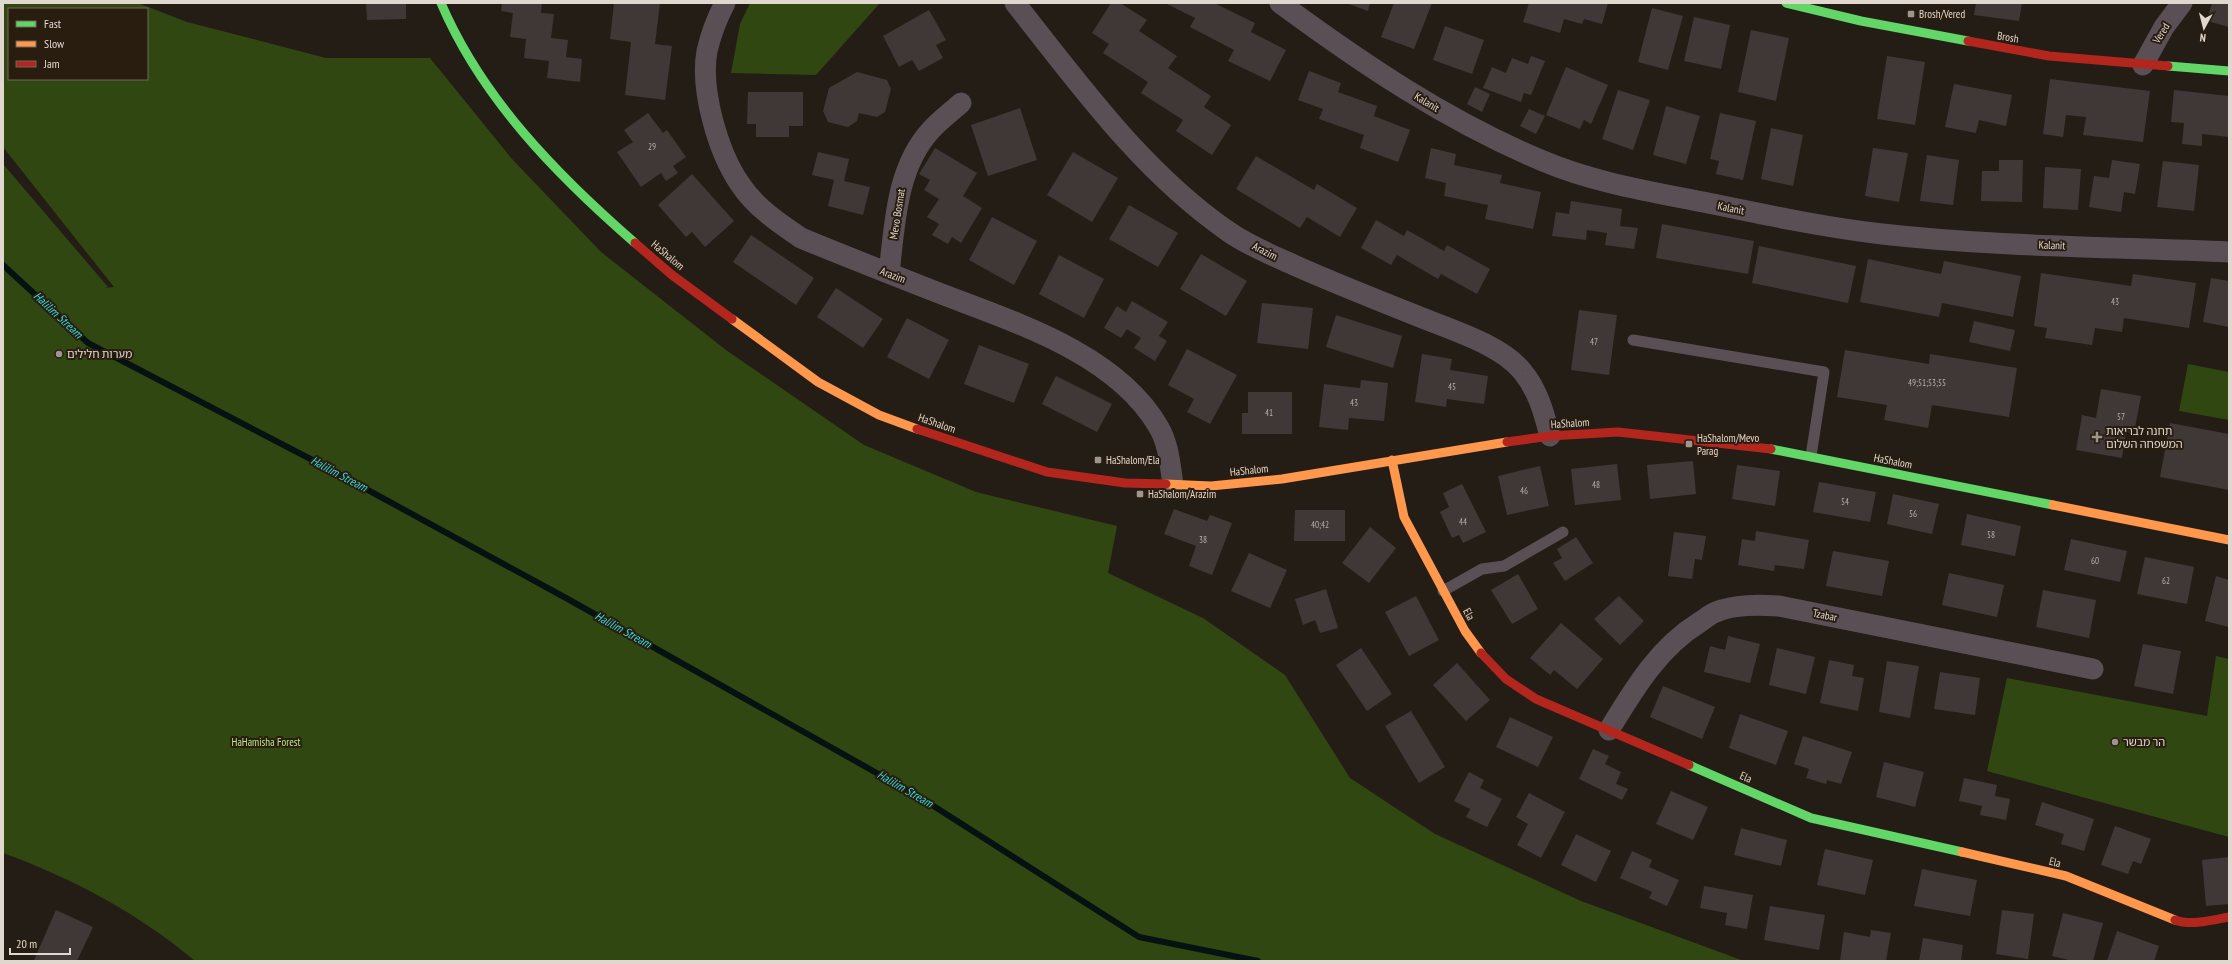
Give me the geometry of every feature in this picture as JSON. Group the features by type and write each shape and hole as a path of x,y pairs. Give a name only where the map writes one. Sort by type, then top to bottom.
{"street":[{"name":"HaShalom","path":"441,3 454,31 478,73 509,117 562,174 613,224 672,275 818,382 879,415 939,437 1047,472 1125,483 1211,486 1282,479 1392,460 1550,436 1618,432 1756,446 2229,540"},
{"name":"Arazim","path":"725,3 716,20 707,52 707,83 711,118 723,153 740,185 769,215 801,238 1045,335 1107,372 1127,388 1146,407 1159,427 1168,448 1173,485"},
{"name":"Arazim","path":"1015,3 1103,114 1135,151 1181,194 1230,233 1275,257 1453,330 1498,352 1522,370 1538,396 1550,436"},
{"name":"Kalanit","path":"1280,3 1387,78 1481,133 1545,162 1600,180 1816,225 1882,234 1969,242 2229,252"},
{"name":"Brosh","path":"1786,3 1861,21 2049,56 2229,71"},
{"name":"Vered","path":"2143,65 2164,27 2182,3"},
{"name":"Mevo Bosmat","path":"889,273 899,192 913,155 931,130 961,103"},
{"name":"Ela","path":"1392,460 1404,517 1465,631 1486,660 1506,679 1536,699 1811,818 2066,876 2180,922 2192,922 2229,917"},
{"name":"Tzabar","path":"1609,730 1635,687 1664,650 1689,628 1716,612 1750,605 1779,606 2094,669"}],"lane":[{"path":"1633,340 1824,372 1811,456"},
{"path":"1443,591 1482,569 1504,566 1563,532"}],"green space":[{"name":"HaHamisha Forest","path":"3,3 138,3 187,22 326,58 430,58 512,159 601,252 726,350 864,445 976,492 1117,526 1108,573 1203,618 1285,675 1350,778 1435,834 1581,901 1744,961 195,961 151,927 104,898 54,874 3,853 3,164 108,287 105,288 114,287 3,147"},
{"path":"750,3 880,3 816,75 731,73 740,24"},
{"path":"2188,364 2229,372 2229,420 2179,411"},
{"path":"2216,656 2229,659 2229,837 1987,771 2007,678 2207,716"}],"building":[{"path":"366,3 406,3 406,19 367,20"},
{"path":"502,3 542,3 541,13 554,14 551,38 568,40 566,57 582,59 580,82 547,78 549,61 524,58 526,39 510,37 513,13 501,11"},
{"path":"614,3 660,3 655,44 672,46 665,100 625,95 631,42 610,39"},
{"path":"1111,3 1120,3 1147,20 1139,31 1177,56 1168,68 1211,96 1204,107 1231,125 1212,155 1176,131 1183,120 1141,93 1148,82 1103,53 1109,44 1092,33"},
{"path":"1165,3 1214,3 1255,23 1251,32 1286,50 1270,81 1228,61 1234,50 1190,27 1195,18"},
{"path":"1346,3 1370,3 1368,11"},
{"path":"1394,3 1432,3 1414,49 1381,37"},
{"path":"1529,3 1608,3 1602,24 1584,19 1582,24 1564,19 1560,33 1523,22"},
{"path":"1976,3 2022,3 2019,21 1974,15"},
{"path":"2212,3 2229,3 2229,27 2207,21"},
{"path":"1652,8 1683,16 1668,70 1638,62"},
{"path":"929,10 946,40 936,45 943,58 919,71 912,60 899,67 883,36"},
{"path":"1694,17 1730,25 1721,69 1684,61"},
{"path":"1445,26 1484,40 1472,74 1433,60"},
{"path":"1751,30 1789,38 1776,101 1738,92"},
{"path":"1531,56 1545,61 1531,95 1524,93 1521,102 1483,88 1492,67 1506,73 1512,58 1528,64"},
{"path":"1887,56 1925,62 1915,125 1877,119"},
{"path":"1566,67 1608,85 1591,124 1584,120 1580,129 1546,115"},
{"path":"1309,71 1341,83 1338,92 1377,106 1374,116 1410,130 1398,162 1360,148 1364,135 1319,119 1323,109 1298,100"},
{"path":"857,72 887,80 891,89 885,112 877,117 859,113 857,121 848,127 828,122 823,111 829,88"},
{"path":"2050,79 2150,91 2143,142 2083,135 2086,117 2066,115 2063,137 2043,134"},
{"path":"1954,84 2012,95 2006,126 1979,120 1976,133 1945,127"},
{"path":"1475,87 1490,94 1482,112 1467,104"},
{"path":"1618,90 1650,100 1633,150 1602,139"},
{"path":"2174,90 2229,96 2229,137 2202,134 2202,146 2182,144 2184,123 2171,122"},
{"path":"748,92 803,92 803,126 789,126 789,137 756,137 756,124 747,124"},
{"path":"1666,106 1700,116 1686,164 1653,155"},
{"path":"1020,108 1037,160 988,176 971,125"},
{"path":"1529,109 1545,116 1536,134 1520,126"},
{"path":"648,113 663,133 667,130 686,157 673,166 678,173 666,181 661,173 641,187 617,152 633,142 624,130"},
{"path":"1720,113 1756,121 1743,180 1716,174 1719,161 1710,159"},
{"path":"1771,128 1803,135 1793,186 1761,179"},
{"path":"935,148 977,173 963,196 982,208 961,243 952,237 948,244 932,235 939,224 927,217 939,199 924,190 930,180 919,174"},
{"path":"1431,148 1456,154 1454,165 1502,175 1500,183 1541,192 1533,229 1485,219 1488,205 1444,196 1446,183 1425,178"},
{"path":"1873,148 1908,153 1899,202 1865,196"},
{"path":"818,152 849,159 844,181 870,187 863,215 828,206 834,180 812,175"},
{"path":"1073,152 1118,178 1092,222 1047,195"},
{"path":"1927,155 1959,160 1953,205 1920,201"},
{"path":"1256,156 1314,190 1317,184 1357,208 1340,237 1307,217 1300,228 1236,189"},
{"path":"1999,160 2023,160 2022,202 1981,201 1982,171 1999,171"},
{"path":"2112,160 2140,164 2135,194 2124,192 2121,212 2089,207 2094,176 2109,178"},
{"path":"2163,161 2199,165 2194,211 2157,207"},
{"path":"2045,167 2081,169 2078,210 2043,208"},
{"path":"692,174 734,221 705,247 692,232 686,237 658,205"},
{"path":"1571,201 1622,209 1620,226 1638,228 1634,249 1605,245 1607,233 1587,230 1586,240 1552,236 1556,212 1569,214"},
{"path":"1129,205 1178,233 1158,267 1109,239"},
{"path":"992,217 1037,241 1014,285 969,260"},
{"path":"1376,220 1404,236 1407,230 1444,251 1447,245 1490,269 1477,294 1441,274 1438,279 1397,255 1391,265 1361,248"},
{"path":"1662,224 1754,241 1748,274 1656,258"},
{"path":"751,235 814,278 796,305 733,262"},
{"path":"1759,246 1856,266 1848,303 1752,283"},
{"path":"1201,254 1247,281 1226,316 1180,289"},
{"path":"1059,255 1104,279 1084,318 1039,294"},
{"path":"1868,259 1941,274 1944,261 2021,276 2013,317 1942,303 1939,317 1860,302"},
{"path":"2041,273 2131,286 2133,274 2196,283 2189,328 2124,318 2122,332 2095,328 2092,345 2045,338 2047,328 2034,326"},
{"path":"2211,278 2229,281 2229,327 2203,322"},
{"path":"836,288 883,319 863,348 817,317"},
{"path":"1132,301 1168,322 1159,336 1167,341 1155,361 1134,348 1141,338 1127,329 1121,338 1104,328 1117,306 1126,312"},
{"path":"1262,303 1313,308 1308,349 1257,343"},
{"path":"1579,310 1617,315 1609,375 1571,370"},
{"path":"1336,315 1402,336 1393,368 1326,347"},
{"path":"907,318 949,340 929,379 887,357"},
{"path":"1974,321 2015,330 2010,351 1969,342"},
{"path":"979,345 1029,364 1014,403 964,384"},
{"path":"1187,349 1237,375 1210,424 1187,412 1194,399 1168,385"},
{"path":"1845,350 1929,364 1930,354 2017,368 2009,417 1932,405 1928,428 1884,420 1887,405 1837,397"},
{"path":"1422,354 1452,359 1450,370 1488,376 1484,404 1447,399 1446,407 1415,402"},
{"path":"1056,376 1112,404 1097,432 1042,404"},
{"path":"1361,380 1388,383 1384,421 1349,418 1348,430 1319,427 1324,384 1360,388"},
{"path":"2101,389 2141,396 2134,433 2126,432 2122,458 2076,450 2082,415 2096,418"},
{"path":"1248,392 1292,392 1292,434 1242,434 1242,413 1248,413"},
{"path":"2170,423 2229,434 2229,490 2160,477"},
{"path":"1693,461 1696,494 1650,499 1647,465"},
{"path":"1617,464 1621,500 1575,505 1571,469"},
{"path":"1737,465 1780,471 1775,506 1732,499"},
{"path":"1540,466 1549,506 1507,515 1498,476"},
{"path":"1819,482 1876,492 1870,522 1813,512"},
{"path":"1462,484 1486,532 1463,543 1459,535 1452,538 1440,512 1449,507 1443,493"},
{"path":"1893,494 1939,504 1932,534 1887,524"},
{"path":"1174,509 1207,521 1210,515 1232,523 1212,575 1189,566 1196,546 1164,534"},
{"path":"1295,510 1345,510 1345,541 1294,541"},
{"path":"1967,514 2021,526 2015,556 1961,545"},
{"path":"1370,527 1396,548 1369,583 1342,563"},
{"path":"1756,531 1809,540 1804,569 1775,565 1774,571 1738,565 1742,539 1755,541"},
{"path":"1674,532 1706,536 1702,560 1695,559 1692,579 1668,576"},
{"path":"1576,537 1593,563 1565,581 1553,563 1562,558 1557,549"},
{"path":"2071,539 2127,551 2120,582 2064,570"},
{"path":"1833,551 1889,561 1882,596 1826,586"},
{"path":"1249,553 1287,570 1270,608 1231,591"},
{"path":"2145,557 2194,567 2187,604 2137,594"},
{"path":"1949,573 2004,585 1997,617 1942,605"},
{"path":"1518,574 1538,609 1512,624 1491,590"},
{"path":"2216,576 2229,580 2229,627 2205,621"},
{"path":"1326,589 1338,628 1320,633 1315,620 1303,625 1295,599"},
{"path":"2043,590 2096,600 2089,638 2036,627"},
{"path":"1416,596 1439,640 1409,656 1385,612"},
{"path":"1619,596 1644,621 1620,645 1594,619"},
{"path":"1561,623 1603,659 1577,689 1554,670 1550,675 1530,658"},
{"path":"1728,636 1760,644 1750,683 1704,672 1710,646 1725,650"},
{"path":"2143,644 2181,651 2173,694 2134,686"},
{"path":"1361,648 1392,694 1367,711 1336,665"},
{"path":"1777,648 1815,657 1806,694 1769,685"},
{"path":"1829,660 1854,665 1852,676 1864,678 1858,711 1820,703"},
{"path":"1887,661 1919,666 1910,718 1879,712"},
{"path":"1457,663 1490,700 1466,721 1433,685"},
{"path":"1940,672 1980,678 1975,715 1934,709"},
{"path":"1663,686 1715,707 1702,739 1650,717"},
{"path":"1411,711 1445,767 1419,783 1385,726"},
{"path":"1740,714 1788,731 1776,765 1729,748"},
{"path":"1510,717 1553,737 1538,767 1496,747"},
{"path":"1803,736 1852,752 1841,784 1827,780 1826,784 1806,778 1809,769 1794,764"},
{"path":"1593,749 1609,756 1605,764 1621,772 1616,784 1628,789 1622,800 1579,779"},
{"path":"1884,762 1924,772 1915,807 1876,797"},
{"path":"1469,772 1484,780 1480,788 1502,799 1487,827 1466,817 1470,809 1454,801"},
{"path":"1964,778 1997,785 1995,796 2010,799 2006,820 1980,815 1982,806 1959,801"},
{"path":"1671,791 1708,807 1693,840 1656,824"},
{"path":"1529,793 1565,812 1541,858 1517,845 1528,824 1516,817"},
{"path":"2042,802 2094,819 2084,851 2061,844 2064,834 2035,825"},
{"path":"2115,826 2151,839 2141,864 2133,861 2128,874 2101,865"},
{"path":"1741,828 1787,840 1781,866 1734,855"},
{"path":"1576,834 1611,851 1596,882 1561,865"},
{"path":"1825,849 1873,860 1865,895 1817,885"},
{"path":"1632,851 1652,860 1649,867 1679,880 1667,906 1649,898 1652,892 1620,878"},
{"path":"2229,857 2229,904 2206,906 2202,860"},
{"path":"1922,869 1977,880 1970,916 1914,906"},
{"path":"1704,886 1753,895 1747,929 1725,925 1727,913 1700,908"},
{"path":"1770,906 1825,915 1819,950 1764,940"},
{"path":"56,910 93,927 77,961 34,960"},
{"path":"2002,910 2034,914 2028,959 1996,954"},
{"path":"2063,913 2103,923 2093,961 2073,961 2052,956"},
{"path":"1871,930 1891,933 1886,961 1840,961 1844,932 1870,937"},
{"path":"2117,931 2159,946 2154,961 2107,961"},
{"path":"1923,938 1963,945 1961,961 1919,961"}],"waterway":[{"name":"Halilim Stream","path":"3,265 88,343 322,465 566,598 921,798 1139,937 1258,961"}],"traffic: fast":[{"path":"441,3 458,38 478,71 524,134 578,190 635,243"},
{"path":"1786,3 1861,21 1968,41"},
{"path":"2168,66 2229,71"},
{"path":"1771,449 2053,505"},
{"path":"1689,765 1811,818 1962,852"}],"traffic: slow":[{"path":"732,319 818,382 879,415 917,429"},
{"path":"1166,484 1211,486 1282,479 1507,442"},
{"path":"1392,460 1404,517 1465,631 1481,653"},
{"path":"2053,505 2229,540"},
{"path":"1962,852 2066,876 2175,920"}],"traffic: jam":[{"path":"1968,41 2049,56 2168,66"},
{"path":"635,243 672,275 732,319"},
{"path":"917,429 1047,472 1125,483 1166,484"},
{"path":"1507,442 1550,436 1618,432 1771,449"},
{"path":"1481,653 1506,679 1536,699 1689,765"},
{"path":"2175,920 2181,922 2195,922 2229,917"}],"place":[{"name":"Brosh/Vered","path":"1911,14"},
{"name":"מערות חלילים","path":"59,354"},
{"name":"תחנה לבריאות המשפחה השלום","path":"2097,437"},
{"name":"HaShalom/Mevo Parag","path":"1689,444"},
{"name":"HaShalom/Ela","path":"1098,460"},
{"name":"HaShalom/Arazim","path":"1140,494"},
{"name":"הר מבשר","path":"2115,742"}]}
